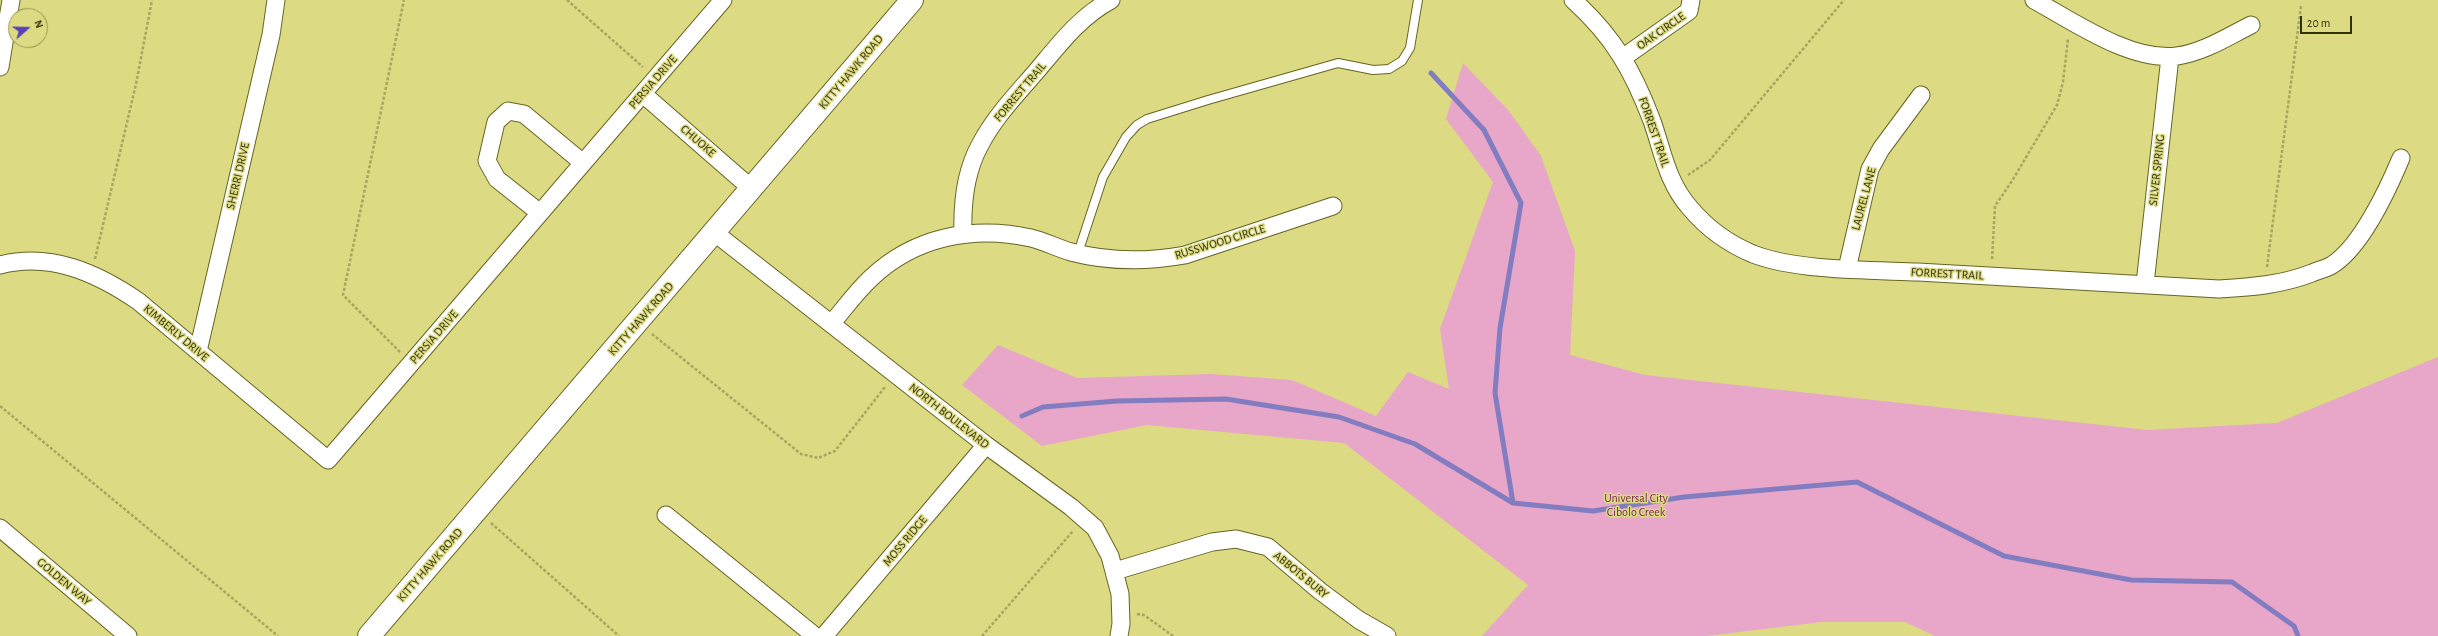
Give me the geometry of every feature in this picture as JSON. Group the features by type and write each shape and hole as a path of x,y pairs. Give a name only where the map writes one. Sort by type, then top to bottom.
{"street":[{"path":"0,67 11,0"},
{"name":"SHERRI DRIVE","path":"198,351 271,35 276,0"},
{"name":"PERSIA DRIVE","path":"328,460 723,0"},
{"name":"KITTY HAWK ROAD","path":"369,636 715,233 912,0"},
{"name":"FORREST TRAIL","path":"963,234 962,217 967,180 979,146 999,114 1076,26 1111,0"},
{"name":"FORREST TRAIL","path":"1573,0 1591,16 1624,57 1642,96 1663,163 1673,184 1699,218 1724,238 1753,254 1785,262 1847,269 2219,289 2264,287 2292,281 2332,265 2357,238 2387,192 2401,158"},
{"name":"OAK CIRCLE","path":"1624,57 1690,11 1691,0"},
{"path":"2034,0 2107,40 2149,55 2170,56 2203,49 2250,25"},
{"name":"SILVER SPRING","path":"2145,284 2170,56"},
{"name":"CHUOKE","path":"643,94 752,189"},
{"name":"LAUREL LANE","path":"1847,269 1870,169 1881,149 1921,95"},
{"path":"540,214 497,179 488,161 496,122 508,111 524,114 583,163"},
{"name":"RUSSWOOD CIRCLE","path":"963,234 999,234 1031,238 1078,253 1115,260 1139,261 1185,254 1333,206"},
{"name":"NORTH BOULEVARD","path":"715,233 986,445 1084,518 1095,528 1115,571 1120,594 1121,611 1119,636"},
{"path":"831,324 869,280 894,258 924,244 963,234"},
{"name":"KIMBERLY DRIVE","path":"0,265 45,262 78,268 110,281 138,300 328,460"},
{"name":"MOSS RIDGE","path":"824,636 986,445"},
{"path":"666,515 815,636"},
{"name":"GOLDEN WAY","path":"0,528 128,636"},
{"name":"ABBOTS BURY","path":"1115,571 1212,542 1236,539 1268,547 1320,591 1359,620 1387,636"}],"lane":[{"path":"1078,253 1103,177 1126,137 1137,125 1146,119 1338,63 1373,70 1389,69 1402,61 1410,48 1418,0"}],"path":[{"path":"91,274 136,84 152,0"},
{"path":"404,0 343,295 412,363"},
{"path":"567,0 656,78"},
{"path":"1673,184 1710,160 1844,0"},
{"path":"2264,287 2301,6"},
{"path":"1991,276 1995,206 2012,181 2057,105 2063,82 2065,51 2072,20"},
{"path":"638,323 801,454 818,458 835,450 895,374"},
{"path":"0,406 278,636"},
{"path":"477,510 540,568 619,636"},
{"path":"982,636 1084,518"},
{"path":"1121,611 1144,616 1173,636"}],"green space":[{"name":"Universal City Cibolo Creek","path":"1463,63 1509,111 1541,156 1575,251 1570,355 1645,375 2147,430 2277,423 2438,357 2438,636 1935,636 1905,622 1821,622 1707,636 1482,636 1528,585 1344,443 1147,425 1042,446 962,385 998,345 1077,378 1211,374 1292,380 1376,416 1408,372 1449,389 1440,329 1493,182 1446,119"}],"waterway":[{"path":"1431,73 1484,130 1521,203 1500,328 1495,393 1513,503"},
{"path":"1022,416 1043,407 1117,401 1226,399 1339,417 1415,444 1513,503 1593,511 1684,497 1857,482 2004,556 2131,580 2232,582 2294,626 2298,636"}]}
